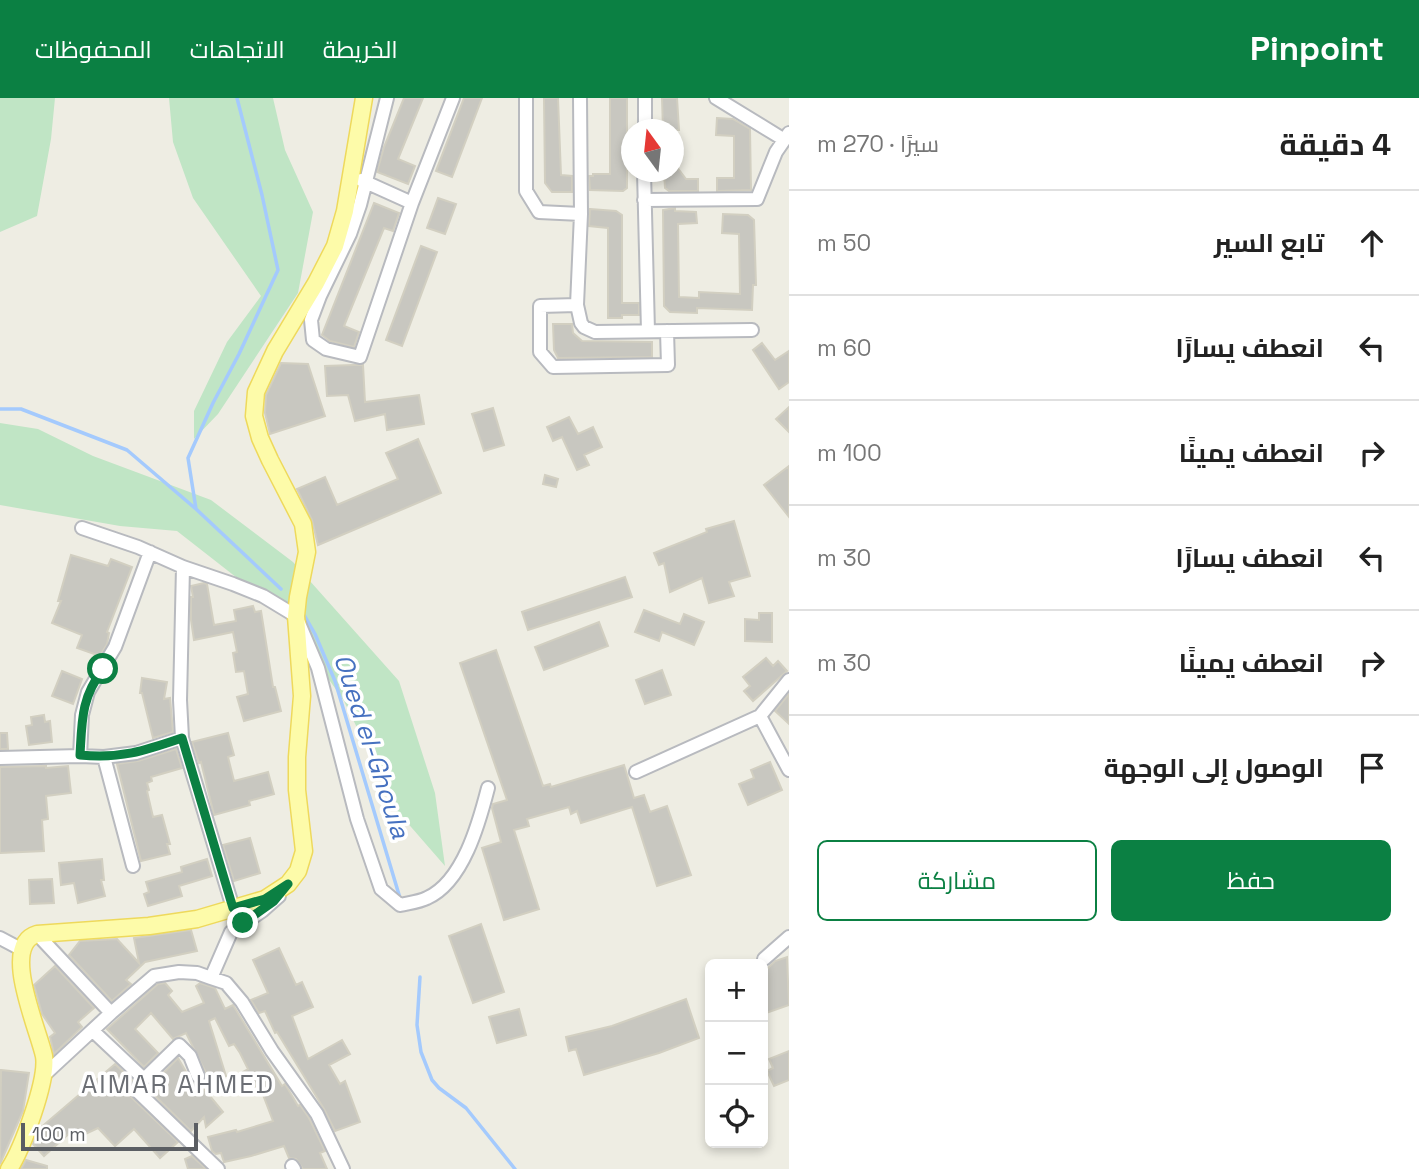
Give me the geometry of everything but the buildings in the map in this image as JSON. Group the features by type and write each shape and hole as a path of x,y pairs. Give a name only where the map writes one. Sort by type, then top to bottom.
{"main road":[{"path":"9,1169 20,1152 43,1076 44,1057 12,978 12,960 17,947 28,936 37,934 149,926 197,919 265,899 288,884 298,871 304,851 297,790 302,696 296,616 307,552 303,524 260,438 254,416 256,392 275,351 335,246 345,211 359,179 364,98"}],"street":[{"path":"387,98 359,179 350,234 311,320 313,340 326,349 360,357 412,202 453,98"},
{"path":"526,98 526,191 539,212 581,214"},
{"path":"580,98 581,214 578,305 581,323 590,330 752,330"},
{"path":"645,98 645,119"},
{"path":"644,200 757,199 786,136 716,98"},
{"path":"359,179 412,202"},
{"path":"645,182 648,331"},
{"path":"578,305 540,306 540,352 553,367 668,365 667,331"},
{"path":"82,528 243,588 296,616 318,668 357,819 377,877 381,888 400,905 428,898 453,877 480,818 488,788"},
{"path":"80,755 85,700 115,647 150,552"},
{"path":"183,567 180,700 182,738 233,908"},
{"path":"636,772 760,716 789,680"},
{"path":"760,716 789,770"},
{"path":"0,758 136,754 182,738"},
{"path":"104,757 133,866"},
{"path":"211,978 232,932 268,906 288,884"},
{"path":"37,934 111,1013"},
{"path":"764,959 789,937"},
{"path":"0,938 17,947"},
{"path":"43,1076 154,976 179,972 197,973 226,984 242,1002 272,1051 317,1114 343,1169"},
{"path":"93,1031 144,1079"},
{"path":"198,1076 190,1056 179,1045 136,1090 218,1169"}],"green space":[{"path":"0,98 55,98 51,139 37,216 0,232"},
{"path":"169,98 273,98 285,150 313,212 298,293 218,414 194,439 194,411 227,342 261,296 193,198 173,142"},
{"path":"0,423 38,429 93,456 211,500 293,562 399,681 435,793 445,866 398,812 344,701 283,614 177,531 120,526 0,505"}],"waterway":[{"name":"Oued el-Ghoula","path":"237,98 278,270 188,458 196,509 281,589"},
{"path":"0,409 21,409 127,450 196,509"},
{"name":"Oued el-Ghoula","path":"303,613 335,681 400,898"},
{"name":"Oued el-Ghoula","path":"420,977 417,1025 421,1052 432,1080 466,1108 515,1169"}],"district":[{"name":"AIMAR AHMED","path":"178,1084"}],"route":[{"path":"103,669 85,700 80,755 104,757 136,754 182,738 233,908 265,899 288,884 274,901 243,923"}]}
